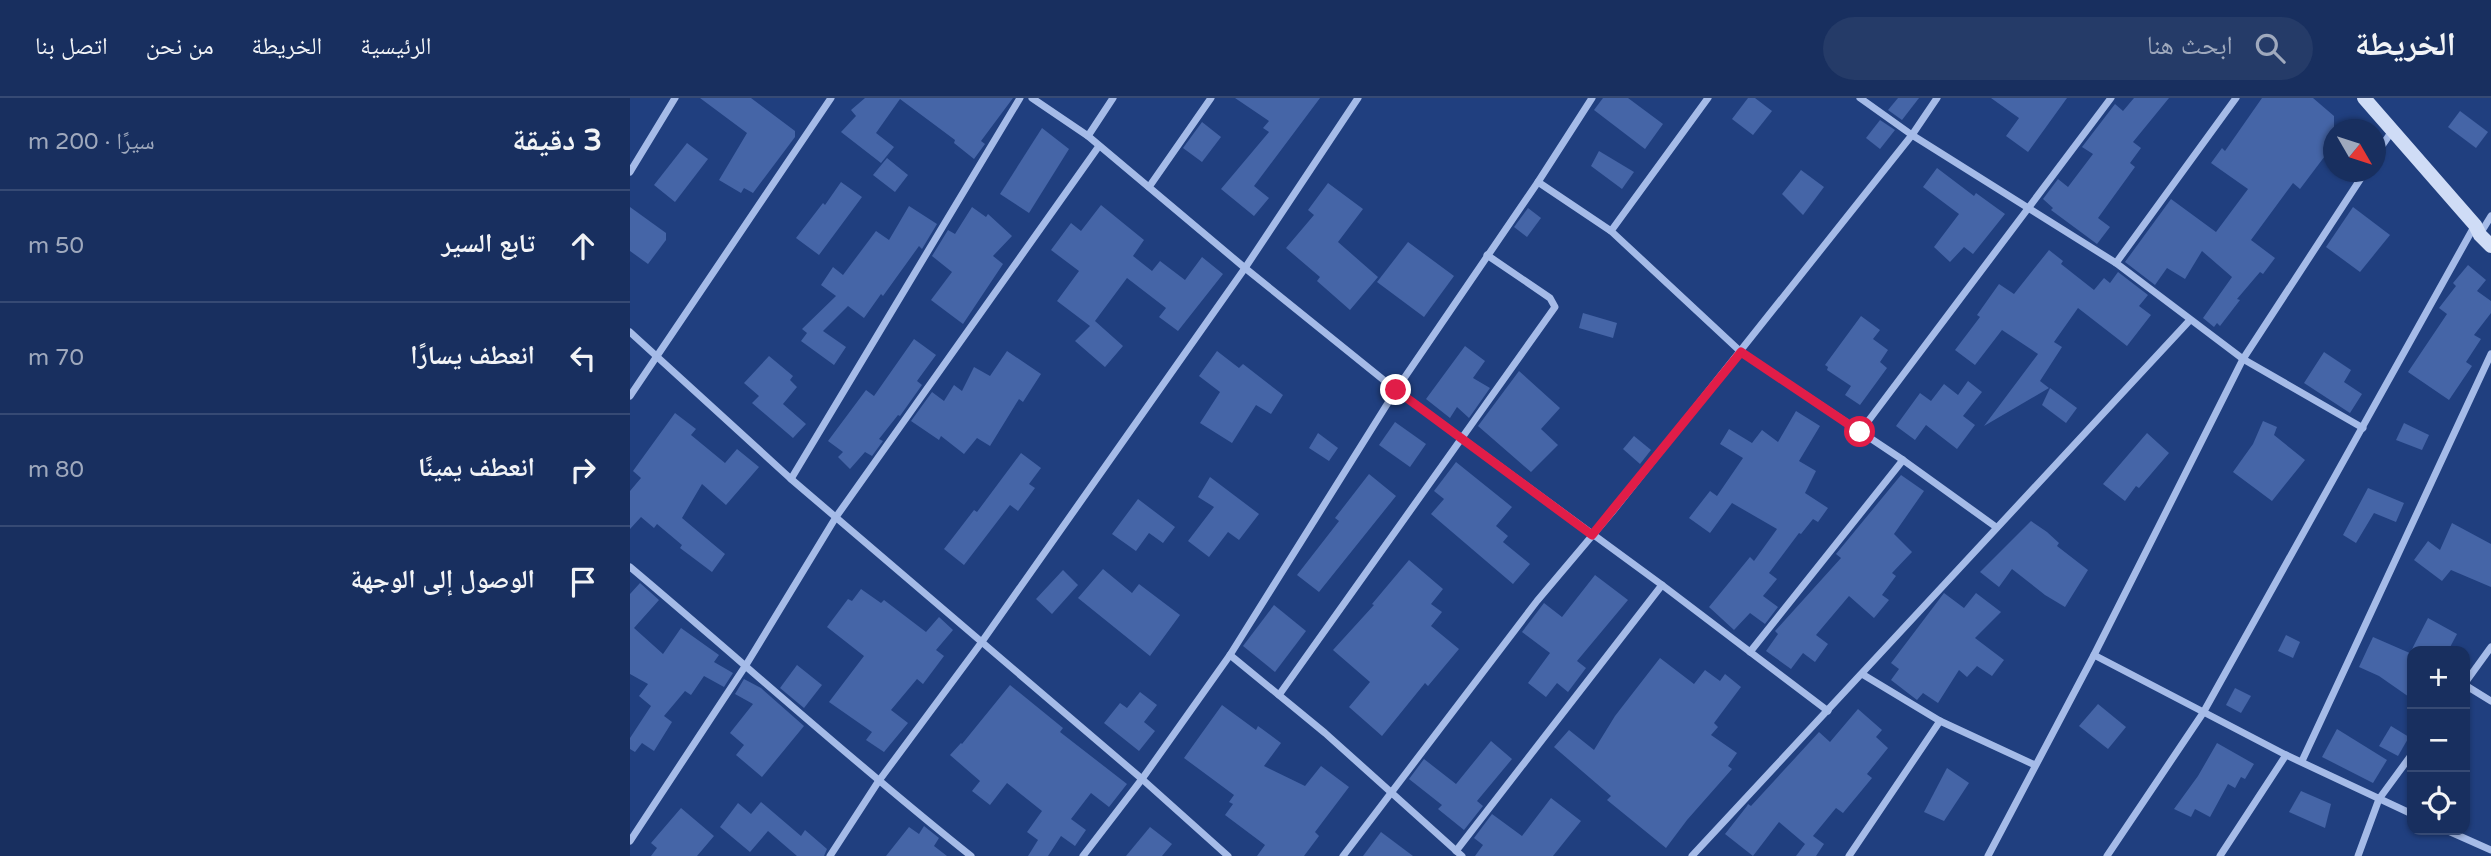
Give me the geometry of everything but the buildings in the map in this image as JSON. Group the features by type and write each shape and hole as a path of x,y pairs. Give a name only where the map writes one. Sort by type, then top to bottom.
{"street":[{"path":"630,172 675,98"},
{"path":"630,396 831,98"},
{"path":"791,480 1020,98"},
{"path":"1031,98 1088,136 1396,390 1662,584 1828,711"},
{"path":"1088,136 1113,98"},
{"path":"1149,187 1211,98"},
{"path":"830,856 878,782 981,643 1245,268 1359,98"},
{"path":"1083,856 1142,779 1230,655 1396,390 1592,98"},
{"path":"1611,231 1708,98"},
{"path":"1860,98 1912,135 2116,264 2243,359 2363,428"},
{"path":"1343,856 1537,601 1741,352 1912,135 1937,98"},
{"path":"1860,432 2111,98"},
{"path":"2116,264 2236,98"},
{"path":"2364,98 2491,246"},
{"path":"2386,140 2392,131"},
{"path":"630,841 746,664 836,517 1099,146"},
{"path":"1538,182 1611,231 1741,352 1903,460 1997,527"},
{"path":"1988,856 2094,655 2243,359 2358,182"},
{"path":"2107,856 2203,713 2363,428 2478,230 2491,216"},
{"path":"1279,695 1555,307 1550,298 1487,255"},
{"path":"1692,856 2190,320"},
{"path":"630,332 791,480 1142,779 1228,856"},
{"path":"2302,761 2491,354"},
{"path":"1750,652 1903,460"},
{"path":"630,567 746,664 878,782 971,856"},
{"path":"1230,655 1459,853 1662,584"},
{"path":"2470,677 2491,647"},
{"path":"2094,655 2286,755 2407,812"},
{"path":"1862,674 1940,721 2035,765"},
{"path":"2470,687 2491,701"},
{"path":"1849,856 1940,721"},
{"path":"2220,856 2286,755"},
{"path":"2358,856 2379,799 2407,761"},
{"path":"2457,835 2491,850"}],"route":[{"path":"1396,390 1462,436 1592,535 1741,352 1860,432"}]}
